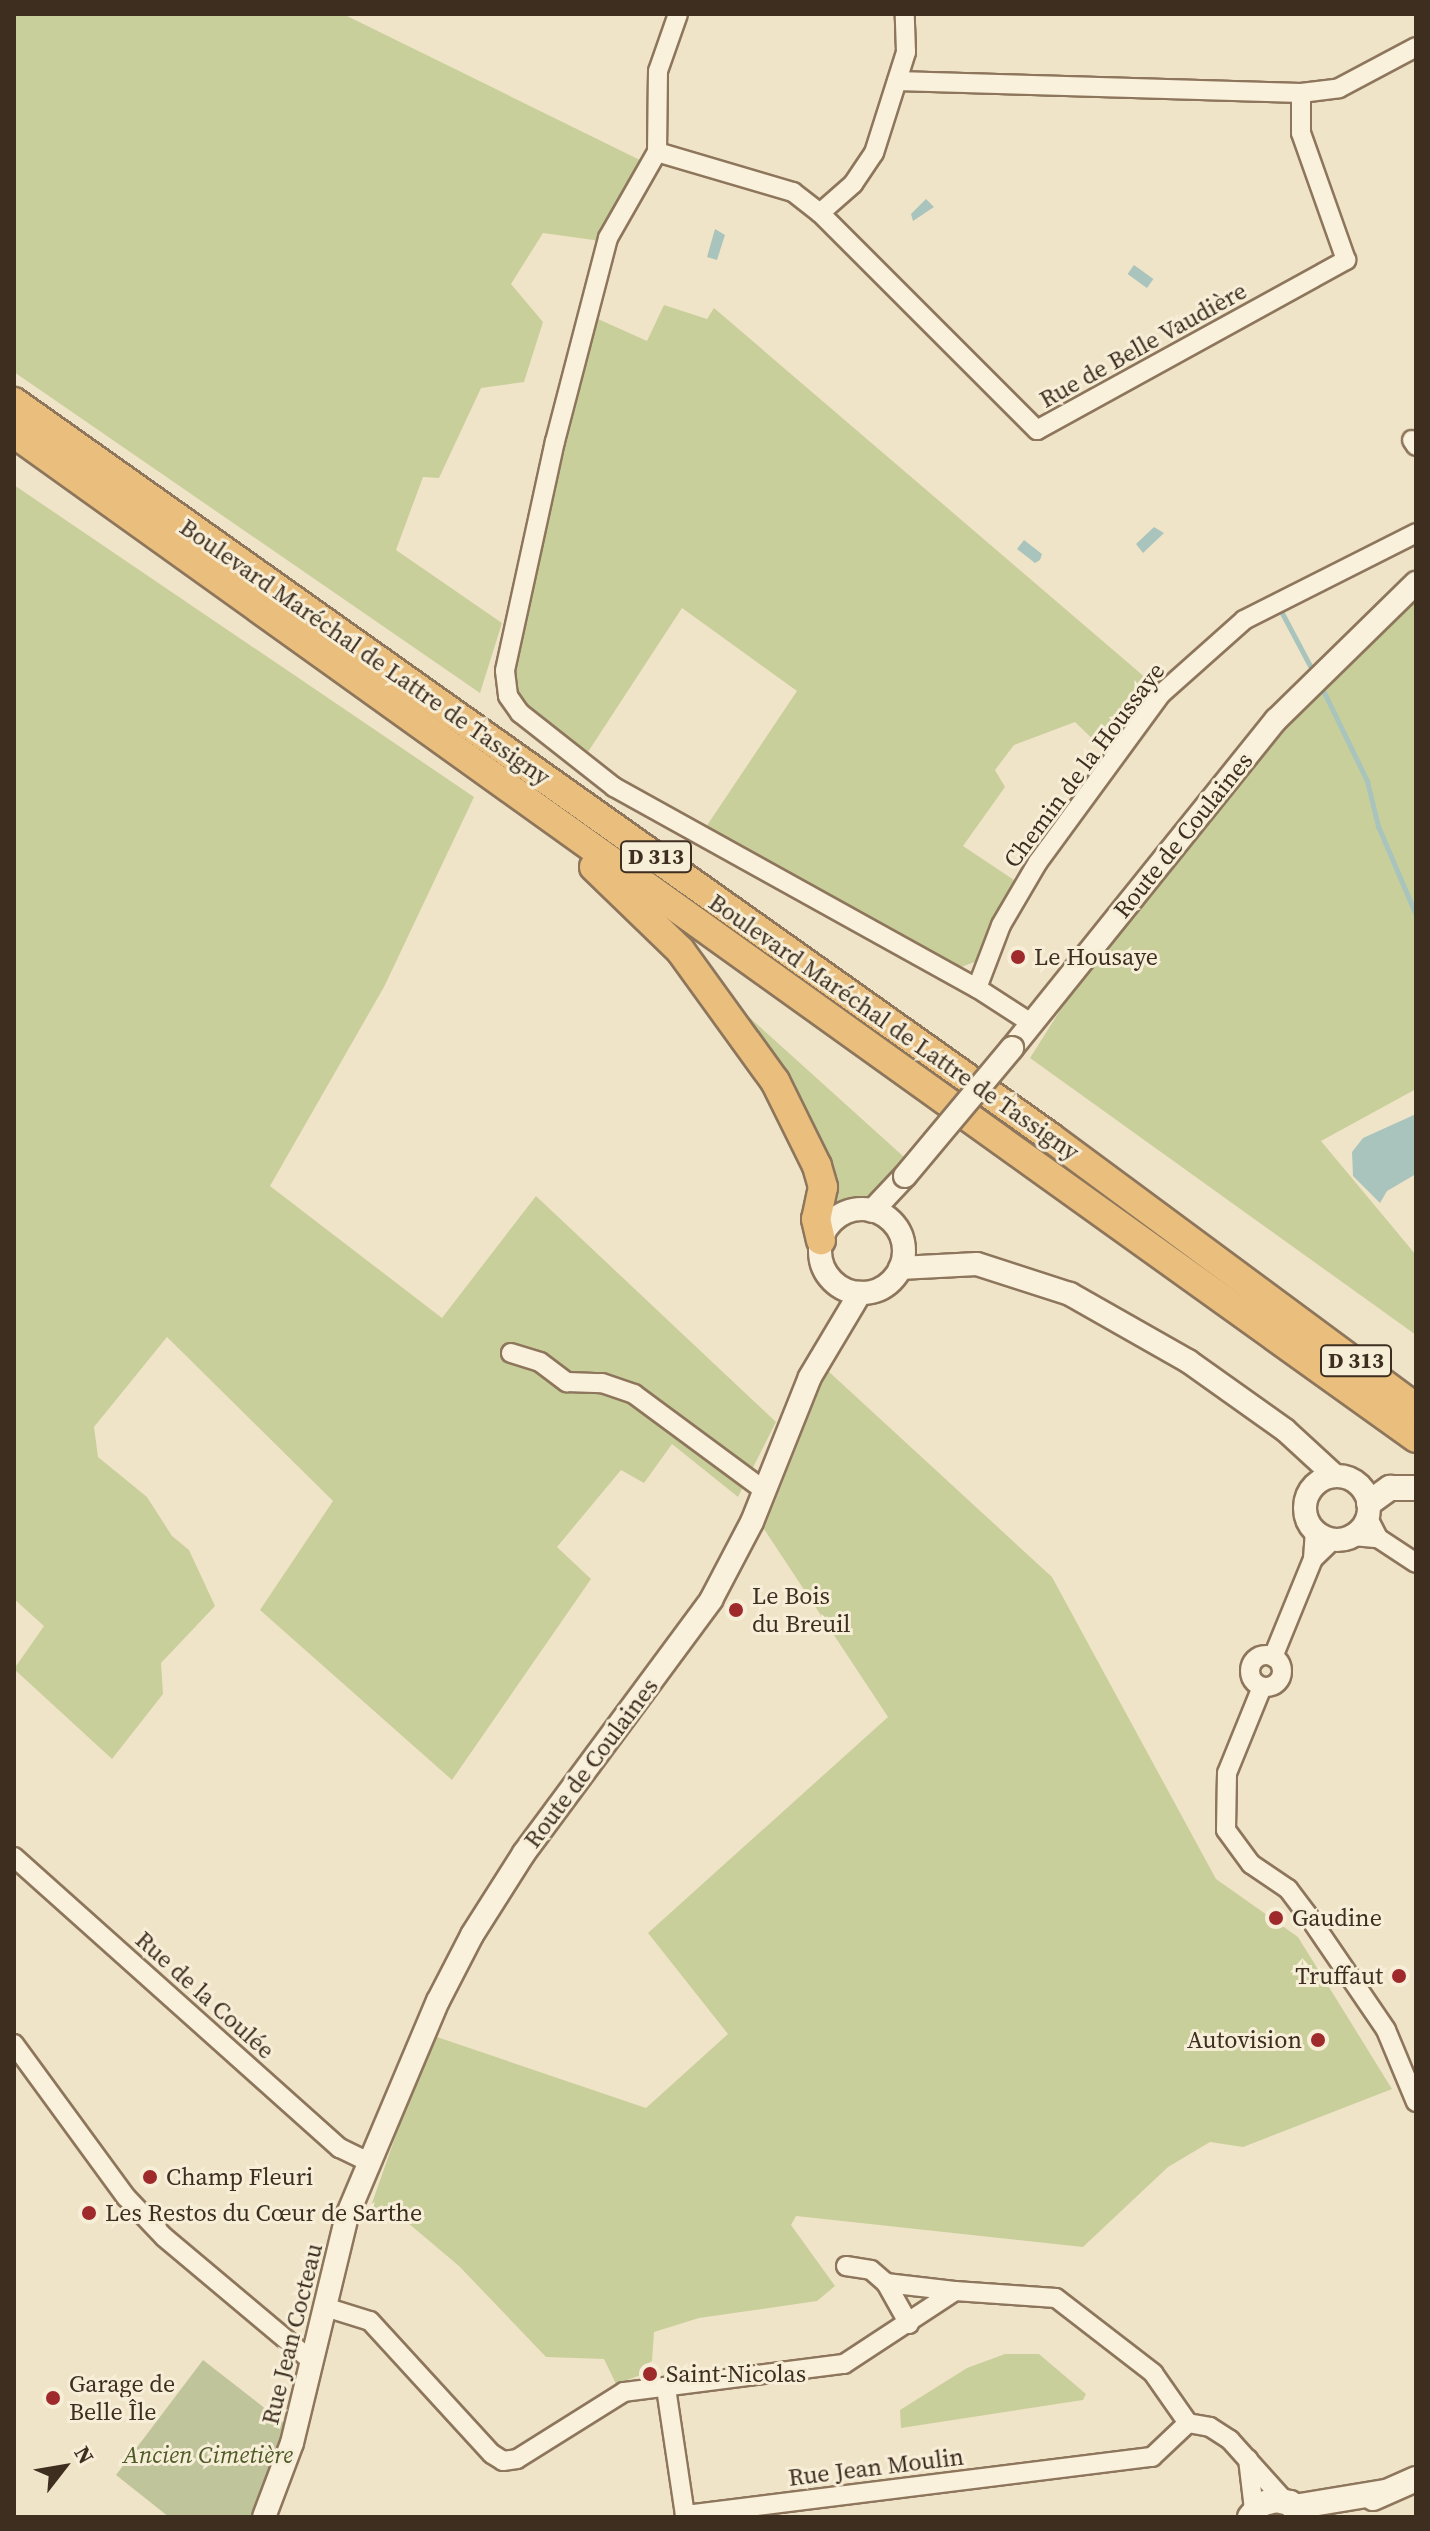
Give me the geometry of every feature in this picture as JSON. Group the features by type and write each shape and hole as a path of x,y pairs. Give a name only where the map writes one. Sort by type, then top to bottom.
{"highway":[{"name":"Boulevard Maréchal de Lattre de Tassigny","path":"14,402 1061,1145 1416,1408"},
{"name":"Boulevard Maréchal de Lattre de Tassigny","path":"14,433 1416,1438"},
{"path":"385,698 589,863 680,950 739,1027 800,1126 823,1187 816,1219 821,1240"}],"main road":[{"path":"1368,1510 1390,1488 1416,1488"},
{"path":"1335,2517 1416,2479"},
{"path":"1252,2513 1268,2501 1293,2508 1385,2492"}],"street":[{"path":"678,14 658,71 657,152 608,238 512,640 504,683 508,696 520,713 614,787 977,988 1031,1023"},
{"path":"820,213 853,184 874,153 906,52 905,14"},
{"path":"897,81 1301,93 1339,88 1416,47"},
{"name":"Rue de Belle Vaudière","path":"657,152 793,192 820,213 1037,430 1346,260 1301,133 1301,93"},
{"name":"Chemin de la Houssaye","path":"977,988 1001,925 1038,862 1161,694 1244,620 1416,533"},
{"name":"Route de Coulaines","path":"900,1268 888,1224 905,1176 1276,720 1416,583"},
{"path":"945,1263 888,1224 841,1215 821,1240 824,1269 838,1286 860,1293 887,1285 900,1268 945,1263 1001,1269 1070,1294 1188,1361 1285,1430 1335,1476 1355,1481 1378,1538"},
{"name":"Route de Coulaines","path":"369,2162 472,1935 524,1853 711,1600 765,1491 817,1366 838,1286"},
{"name":"Route de Coulaines","path":"817,1366 860,1293"},
{"path":"511,1353 540,1362 567,1382 602,1383 634,1394 765,1491"},
{"path":"1312,1458 1313,1487 1305,1507 1334,1535 1378,1538 1416,1563"},
{"path":"1313,1487 1335,1476"},
{"path":"1368,1510 1334,1535 1313,1559 1273,1657 1282,1669 1280,1679 1262,1687 1227,1773 1226,1830 1251,1864 1288,1889 1307,1914 1386,2030 1416,2102"},
{"name":"Rue de la Coulée","path":"14,1857 340,2148 369,2162"},
{"path":"14,2044 126,2197 164,2237 312,2361"},
{"name":"Rue Jean Cocteau","path":"264,2517 292,2443 347,2216 369,2162"},
{"path":"846,2266 871,2270 886,2283 909,2324"},
{"path":"886,2283 1056,2298 1153,2373 1188,2423 1210,2427 1248,2459 1293,2508"},
{"path":"325,2307 370,2321 503,2461 517,2459 624,2392 844,2364 955,2291"},
{"name":"Rue Jean Moulin","path":"666,2388 685,2515 1152,2457 1188,2423"},
{"path":"1248,2459 1252,2513"}],"green space":[{"path":"14,14 343,14 644,162 601,241 543,233 511,284 543,322 524,382 481,388 439,478 423,477 396,550 502,623 480,693 14,372"},
{"path":"664,305 707,319 714,308 1154,685 1107,753 1075,722 1014,745 995,770 1005,787 963,846 1014,880 980,960 956,969 706,827 797,691 682,608 586,755 520,700 511,662 598,319 647,341"},
{"path":"14,485 474,797 384,987 270,1186 442,1318 536,1196 776,1422 738,1497 672,1444 644,1483 621,1470 557,1547 591,1579 452,1780 260,1610 333,1501 167,1337 94,1427 98,1457 147,1497 172,1536 189,1550 215,1606 161,1663 163,1694 112,1759 14,1669 44,1626 14,1599"},
{"path":"1416,600 1416,1089 1321,1141 1416,1255 1416,1335 1030,1058 1083,974 1273,741"},
{"path":"719,990 904,1157 863,1203 831,1215 829,1199"},
{"path":"827,1370 1052,1577 1216,1879 1298,1937 1392,2089 1243,2147 1210,2142 1168,2167 1083,2247 796,2216 791,2225 835,2286 817,2301 699,2318 654,2332 652,2361 642,2367 641,2375 616,2384 604,2359 546,2357 459,2266 408,2223 371,2206 431,2035 646,2108 728,2034 648,1933 888,1717 764,1529"},
{"path":"1005,2354 1039,2354 1086,2394 1083,2400 901,2428 900,2410 967,2368"},
{"name":"Ancien Cimetière","path":"203,2360 289,2427 279,2460 271,2463 267,2475 271,2482 256,2517 169,2517 116,2475"}],"water":[{"path":"926,199 934,207 913,221 911,214"},
{"path":"715,229 725,235 717,260 707,257"},
{"path":"1134,265 1153,279 1147,288 1128,274"},
{"path":"1154,527 1164,533 1143,553 1136,544"},
{"path":"1024,540 1042,554 1040,560 1035,563 1017,549"},
{"path":"1416,1114 1416,1174 1387,1191 1380,1203 1353,1176 1352,1152 1363,1138"}],"waterway":[{"path":"1282,613 1315,675"},
{"path":"1320,684 1367,781 1378,826 1416,915"}],"place":[{"name":"Le Housaye","path":"1018,957"},
{"name":"Le Bois du Breuil","path":"736,1610"},
{"name":"Gaudine","path":"1276,1918"},
{"name":"Truffaut","path":"1399,1976"},
{"name":"Autovision","path":"1318,2040"},
{"name":"Champ Fleuri","path":"150,2177"},
{"name":"Les Restos du Cœur de Sarthe","path":"89,2213"},
{"name":"Saint-Nicolas","path":"650,2374"},
{"name":"Garage de Belle Île","path":"53,2398"}]}
